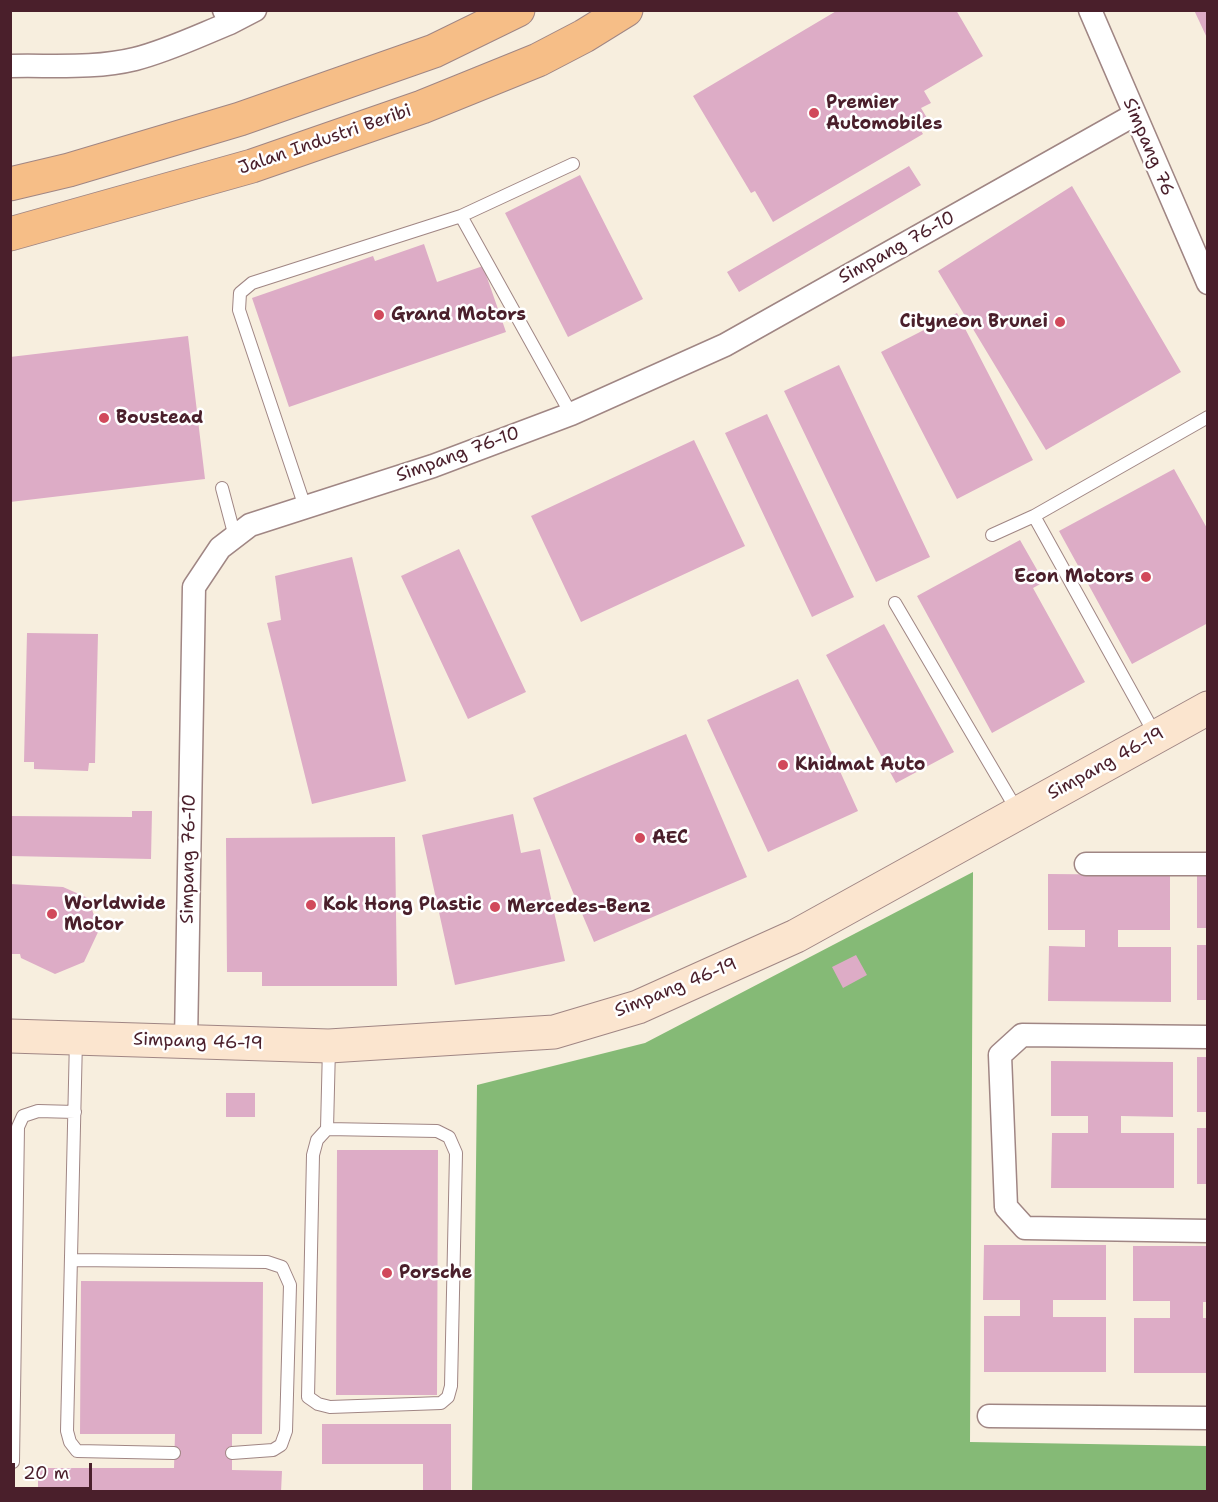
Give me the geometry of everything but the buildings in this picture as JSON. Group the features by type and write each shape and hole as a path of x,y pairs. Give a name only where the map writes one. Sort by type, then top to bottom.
{"main road":[{"path":"10,184 69,170 240,119 434,51 518,10"},
{"name":"Jalan Industri Beribi","path":"10,234 252,166 422,107 538,60 584,36 626,10"}],"street":[{"path":"10,66 95,65 134,59 167,49 227,17 255,10"},
{"name":"Simpang 76","path":"1090,10 1208,283"},
{"name":"Simpang 76-10","path":"186,1041 194,587 220,548 250,525 433,466 571,414 725,345 1134,115"},
{"name":"Simpang 46-19","path":"10,1036 329,1046 554,1032 639,1007 796,936 1208,708"},
{"path":"1086,864 1208,864"},
{"path":"1208,1037 1022,1035 1000,1055 1006,1207 1025,1228 1208,1230"},
{"path":"989,1416 1208,1418"}],"lane":[{"path":"305,507 239,310 240,293 252,283 461,216 573,164"},
{"path":"461,216 571,414"},
{"path":"992,535 1034,516 1208,417"},
{"path":"222,488 235,537"},
{"path":"1034,516 1156,737"},
{"path":"895,603 1018,813"},
{"path":"76,1038 67,1431 70,1442 77,1451 174,1453"},
{"path":"327,1129 437,1131 449,1137 456,1153 451,1386 448,1397 441,1403 330,1407 318,1404 308,1397 313,1155 317,1140 327,1129 329,1046"},
{"path":"14,1462 18,1127 23,1116 38,1111 75,1112"},
{"path":"72,1260 267,1262 282,1267 290,1285 286,1431 281,1445 273,1450 232,1453"}],"green space":[{"path":"973,872 970,1442 1207,1446 1207,1491 472,1492 477,1085 645,1043"}],"place":[{"name":"Premier Automobiles","path":"814,113"},
{"name":"Grand Motors","path":"379,315"},
{"name":"Cityneon Brunei","path":"1060,322"},
{"name":"Boustead","path":"104,418"},
{"name":"Econ Motors","path":"1146,577"},
{"name":"Khidmat Auto","path":"783,765"},
{"name":"AEC","path":"640,838"},
{"name":"Kok Hong Plastic","path":"311,905"},
{"name":"Mercedes-Benz","path":"495,907"},
{"name":"Worldwide Motor","path":"52,914"},
{"name":"Porsche","path":"387,1273"}]}
